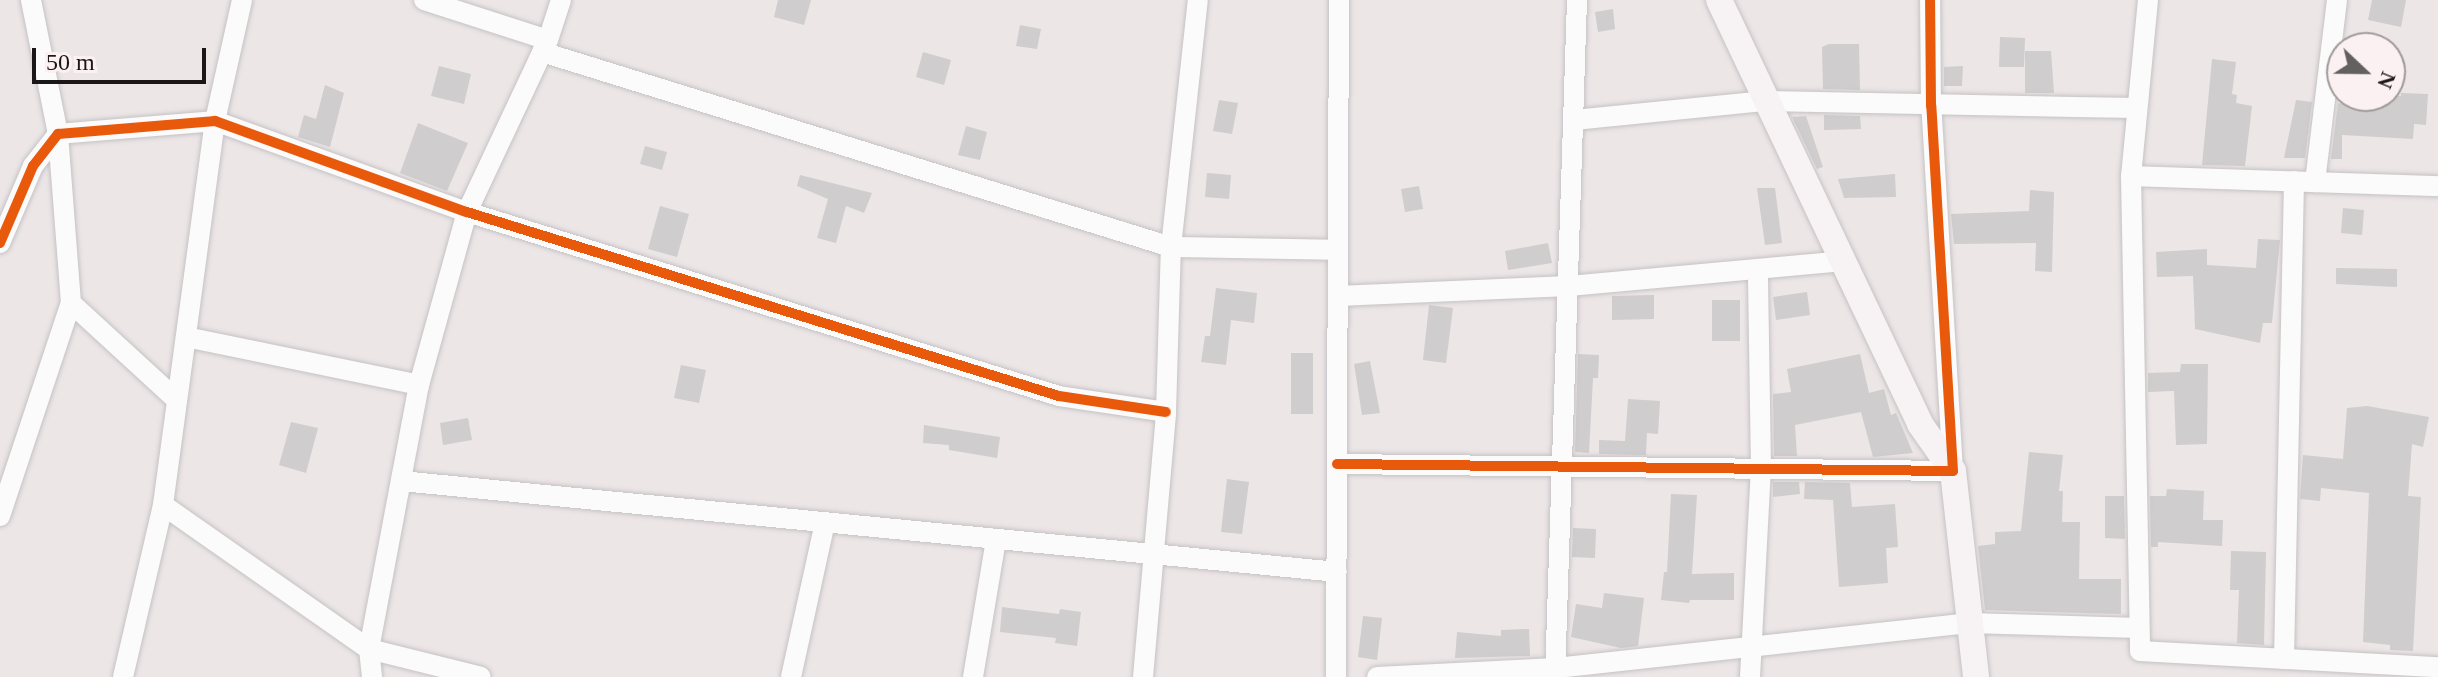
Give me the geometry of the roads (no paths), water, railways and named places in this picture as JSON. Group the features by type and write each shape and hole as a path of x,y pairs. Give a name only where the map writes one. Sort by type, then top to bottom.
{"street":[{"path":"0,516 71,303 58,134 31,0"},
{"path":"123,677 163,505 215,121 242,0"},
{"path":"424,0 545,46 1171,247 1337,250"},
{"path":"372,677 369,649 419,385 467,212 545,46 561,0"},
{"path":"1143,677 1166,412 1171,247 1198,0"},
{"path":"1336,677 1339,0"},
{"path":"1556,673 1565,467 1577,0"},
{"path":"1719,0 1920,424 1953,471"},
{"path":"1930,0 1931,106 1953,471 1976,677"},
{"path":"2148,0 2131,176 2140,651 2438,667"},
{"path":"2315,182 2337,0"},
{"path":"1574,120 1766,101 2137,108"},
{"path":"0,243 33,166 58,134 215,121 467,212 1059,396 1166,412"},
{"path":"2131,176 2438,186"},
{"path":"2284,659 2294,181"},
{"path":"1338,296 1569,286 1845,261"},
{"path":"1750,677 1761,469 1758,269"},
{"path":"71,303 177,400"},
{"path":"186,337 419,385"},
{"path":"1337,464 1953,471"},
{"path":"401,481 1337,572"},
{"path":"163,505 369,649 481,677"},
{"path":"791,677 825,523"},
{"path":"973,677 996,539"},
{"path":"1377,677 1556,673 1969,623 2139,628"}]}
